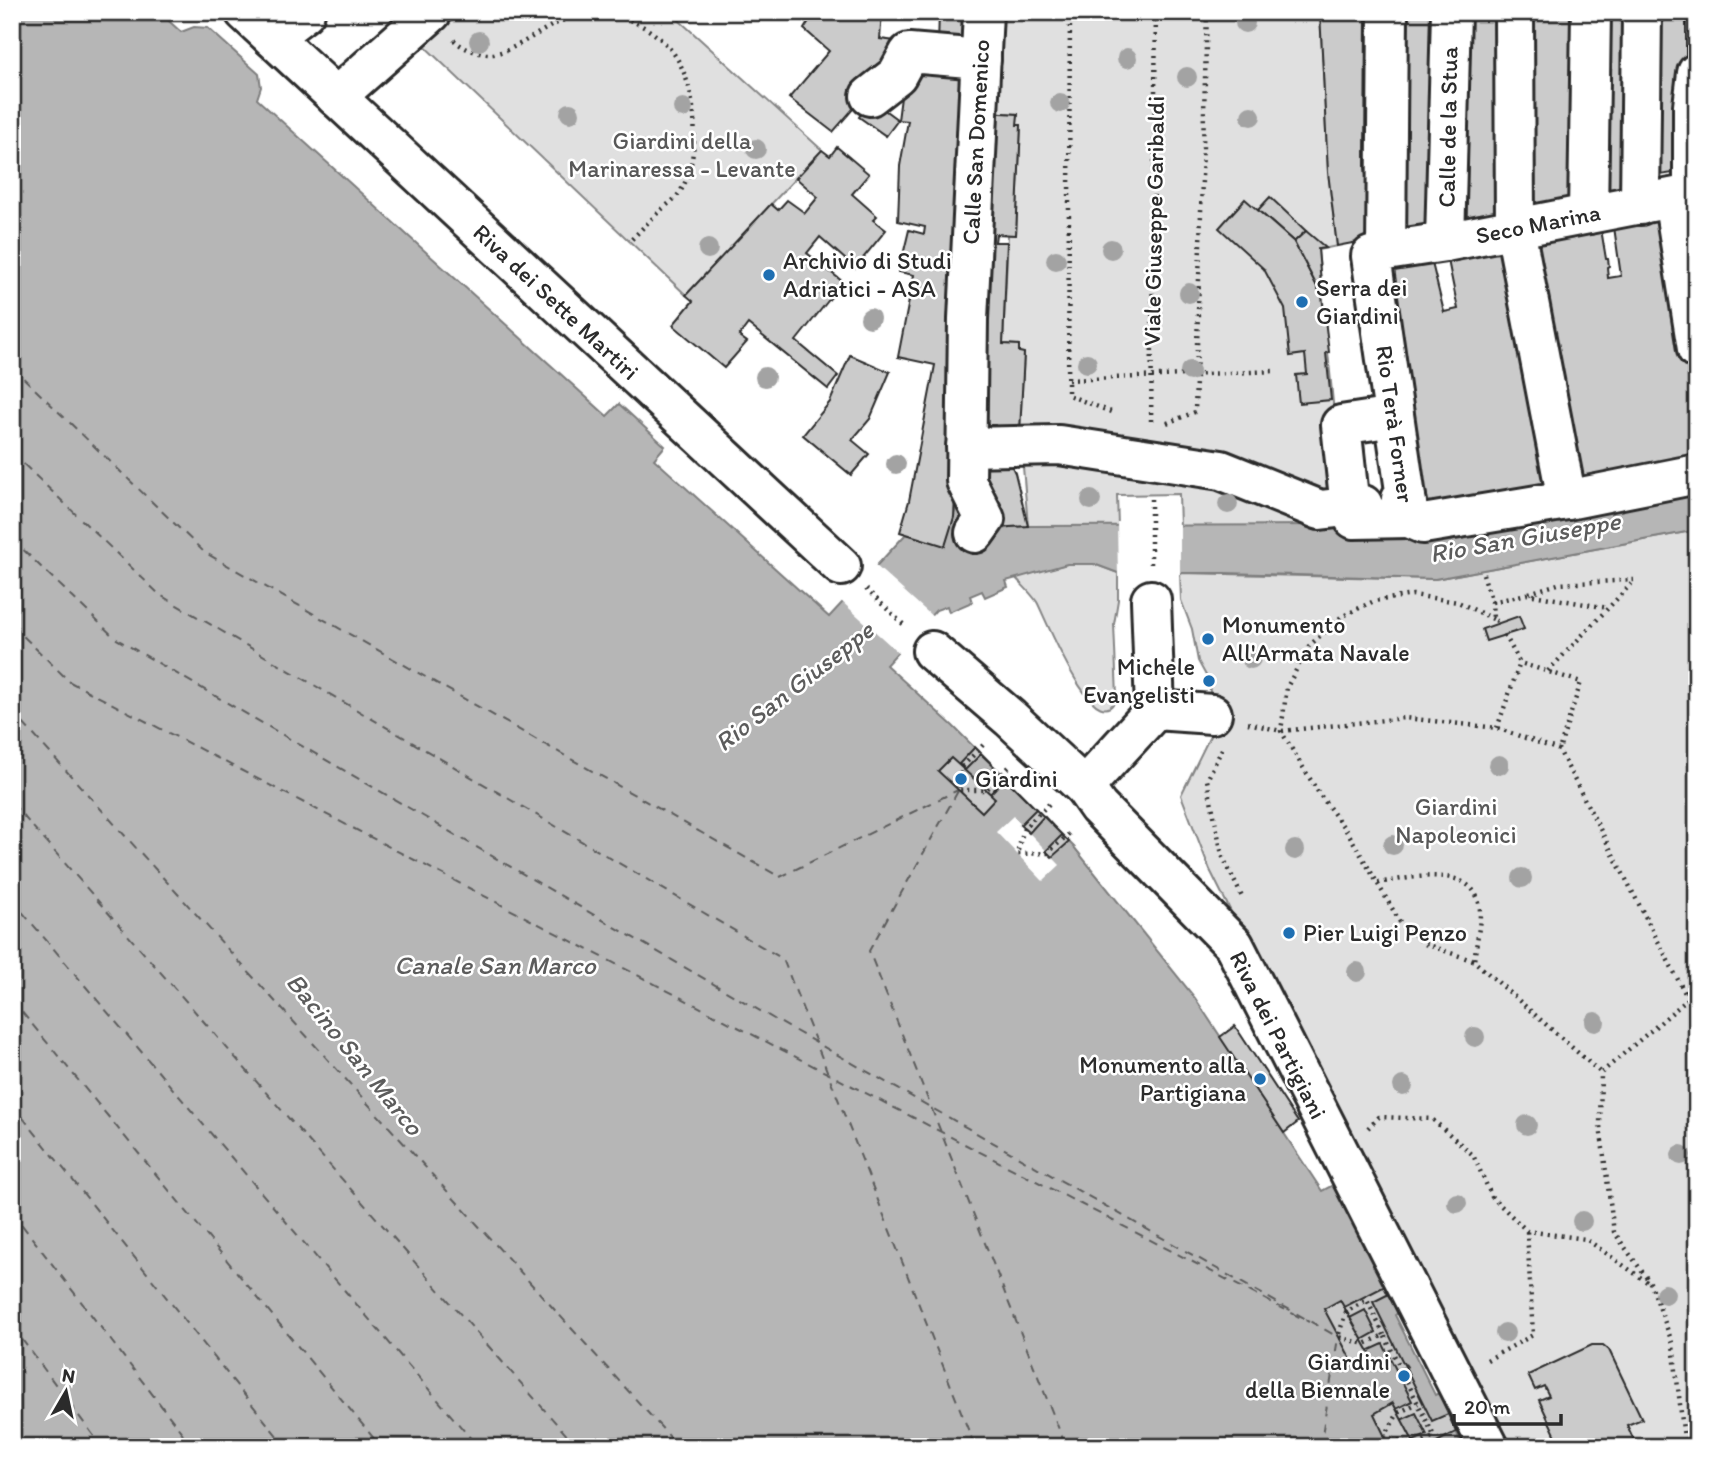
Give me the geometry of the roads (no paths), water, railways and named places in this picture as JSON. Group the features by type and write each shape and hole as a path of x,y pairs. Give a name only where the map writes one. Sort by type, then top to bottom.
{"street":[{"name":"Riva dei Sette Martiri","path":"258,25 304,12"},
{"name":"Calle San Domenico","path":"983,12 968,319 968,492 1059,445 1221,470 1320,510 1378,510"},
{"path":"1383,252 1388,12"},
{"name":"Calle de la Stua","path":"1446,242 1451,12"},
{"path":"1514,12 1515,229 1567,500"},
{"path":"1588,214 1591,12"},
{"path":"1642,12 1676,198 1697,349"},
{"path":"336,97 430,14"},
{"name":"Riva dei Sette Martiri","path":"258,25 841,566"},
{"path":"887,95 908,53 981,59"},
{"path":"1676,198 1697,73"},
{"name":"Seco Marina","path":"1383,252 1676,198"},
{"name":"Rio Terà Forner","path":"1378,510 1394,417 1371,256 1383,252"},
{"path":"1394,417 1341,425 1378,510 1567,500 1697,474"},
{"path":"1084,787 1155,710 1150,600"},
{"name":"Riva dei Partigiani","path":"932,651 1084,787 1098,807 1234,945 1342,1162 1428,1364 1472,1430"},
{"path":"1155,710 1212,714"}],"water":[{"name":"Canale San Marco","path":"12,12 159,12 181,32 194,27 208,28 259,74 261,87 257,99 607,416 619,404 665,446 654,459 829,617 906,534 945,545 956,509 976,515 969,539 1010,527 1028,526 1345,525 1697,483 1697,530 1435,579 1118,573 1094,564 1067,564 1006,581 1008,587 985,597 982,591 970,596 972,602 949,612 947,606 936,610 886,665 953,726 1074,847 1195,998 1322,1191 1337,1183 1398,1313 1395,1315 1435,1395 1439,1393 1463,1447 12,1447"}],"place":[{"name":"Archivio di Studi Adriatici - ASA","path":"769,275"},
{"name":"Serra dei Giardini","path":"1302,302"},
{"name":"Monumento All'Armata Navale","path":"1208,639"},
{"name":"Michele Evangelisti","path":"1209,681"},
{"name":"Giardini","path":"961,779"},
{"name":"Pier Luigi Penzo","path":"1289,933"},
{"name":"Monumento alla Partigiana","path":"1260,1079"},
{"name":"Giardini della Biennale","path":"1404,1376"}],"park label":[{"name":"Giardini della Marinaressa - Levante","path":"682,155"},
{"name":"Giardini Napoleonici","path":"1456,821"}],"water label":[{"name":"Rio San Giuseppe","path":"1525,537"},
{"name":"Rio San Giuseppe","path":"794,686"},
{"name":"Bacino San Marco","path":"355,1054"}]}
